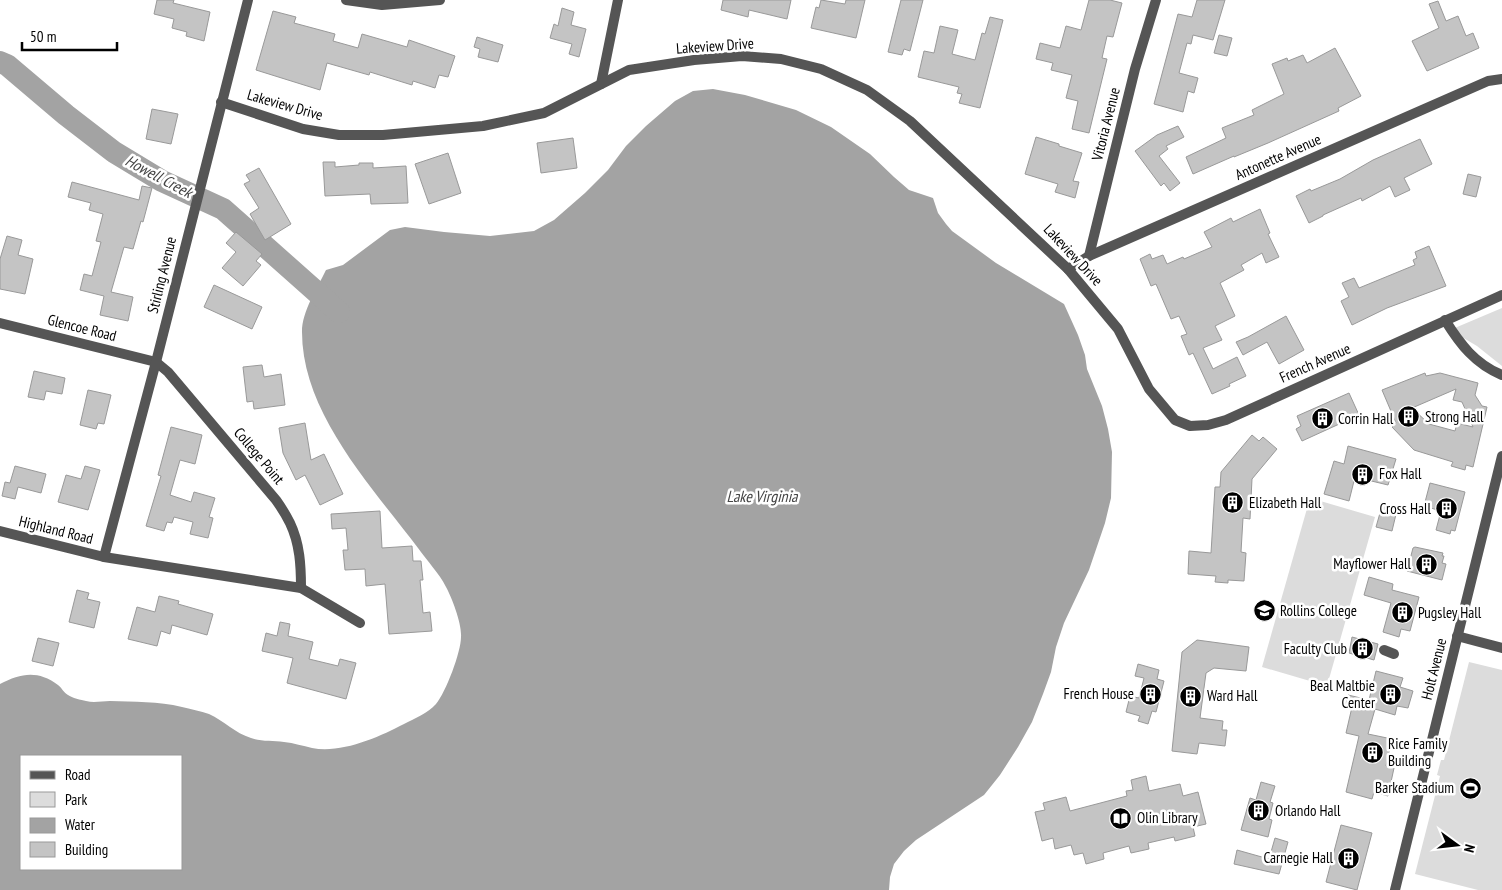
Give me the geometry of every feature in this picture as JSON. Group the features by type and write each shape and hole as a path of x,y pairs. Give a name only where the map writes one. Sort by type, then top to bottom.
{"street":[{"name":"Stirling Avenue","path":"104,557 156,362 248,0"},
{"path":"346,0 382,5 440,0"},
{"path":"601,84 618,0"},
{"name":"Vitoria Avenue","path":"1089,256 1135,69 1156,0"},
{"name":"Lakeview Drive","path":"221,102 303,129 339,135 383,136 483,126 544,113 585,94 629,70 694,60 742,56 781,59 821,69 867,90 910,121 1068,269 1118,329 1148,390"},
{"name":"Antonette Avenue","path":"1068,269 1089,256 1488,82 1502,79"},
{"name":"French Avenue","path":"1148,390 1175,420 1190,426 1208,426 1226,420 1502,295"},
{"path":"1445,320 1463,348 1478,361 1502,375"},
{"name":"Glencoe Road","path":"0,323 156,362"},
{"name":"College Point","path":"156,362 168,372 276,500 290,523 298,545 301,566 301,588"},
{"name":"Holt Avenue","path":"1395,890 1502,456"},
{"name":"Highland Road","path":"0,531 104,557"},
{"path":"104,557 301,588 360,623"},
{"path":"1457,636 1502,648"}],"green space":[{"path":"1502,308 1502,366 1477,346 1450,330"},
{"path":"1310,498 1375,517 1327,686 1262,667"},
{"name":"Barker Stadium","path":"1469,662 1502,670 1502,890 1478,890 1415,874 1440,776 1437,775 1441,760 1444,760"}],"water":[{"name":"Lake Virginia","path":"713,89 745,95 796,110 831,127 870,154 909,190 933,198 938,213 952,231 996,263 1064,304 1078,335 1085,355 1087,369 1102,406 1108,429 1112,452 1111,498 1105,523 1089,570 1064,623 1056,647 1051,672 1032,722 1000,775 984,795 916,840 904,851 894,864 889,890 0,890 0,684 15,677 36,675 43,677 51,680 70,696 84,701 146,702 182,707 209,714 245,736 255,739 288,742 323,749 335,749 372,739 421,716 436,704 456,662 460,644 461,632 456,611 440,577 361,474 327,420 314,391 305,362 302,332 307,308 326,270 343,265 390,230 405,227 490,236 534,231 554,220 608,170 626,146 646,126 675,101 693,91"}],"building":[{"path":"157,0 174,0 173,3 210,12 204,41 186,36 187,32 172,28 174,19 154,14"},
{"path":"723,0 791,0 787,19 749,10 748,17 721,10"},
{"path":"821,0 845,4 846,0 865,0 856,38 811,28 816,7 819,8"},
{"path":"901,0 923,0 910,51 904,49 902,55 888,52"},
{"path":"1089,0 1110,0 1122,3 1113,37 1107,36 1102,58 1107,59 1089,133 1072,129 1078,101 1066,98 1072,75 1051,70 1053,63 1036,59 1040,43 1060,48 1066,26 1081,30"},
{"path":"1197,0 1225,0 1213,40 1193,35 1191,44 1187,43 1179,73 1198,78 1194,93 1188,91 1183,112 1154,104 1178,14 1192,17"},
{"path":"1438,1 1446,21 1458,16 1466,36 1473,33 1479,48 1427,71 1412,41 1439,28 1429,4"},
{"path":"562,8 574,12 571,25 586,29 579,57 569,54 572,44 550,38 554,24 558,26"},
{"path":"273,11 296,17 294,23 335,34 333,41 358,48 362,34 407,47 409,40 455,56 448,77 439,75 435,88 413,81 412,85 370,72 369,75 327,63 320,90 256,70"},
{"path":"990,17 1003,20 980,108 959,103 962,94 957,93 959,87 918,77 924,51 934,53 940,26 958,30 952,54 975,60 982,33 985,34"},
{"path":"1219,35 1232,38 1227,56 1214,53"},
{"path":"477,37 503,45 498,62 478,57 480,49 474,47"},
{"path":"1335,48 1361,96 1338,108 1339,111 1193,174 1186,157 1226,138 1222,128 1254,115 1252,110 1284,94 1272,64 1287,58 1288,61 1303,55 1307,63"},
{"path":"152,109 178,114 171,144 146,139"},
{"path":"1178,126 1184,137 1166,146 1168,149 1159,156 1180,183 1170,191 1164,183 1161,186 1135,151 1157,135"},
{"path":"1036,137 1082,153 1073,181 1079,182 1075,198 1055,192 1058,184 1025,174"},
{"path":"573,138 577,168 541,173 537,143"},
{"path":"1420,139 1432,164 1404,178 1410,190 1395,197 1390,186 1362,201 1361,198 1309,223 1296,196 1340,179 1373,160"},
{"path":"448,153 461,193 429,204 415,164"},
{"path":"323,162 335,162 335,167 359,165 359,163 373,163 373,168 406,166 408,203 371,204 370,194 325,196"},
{"path":"259,168 291,224 265,240 250,214 259,208 244,184 250,181 246,175"},
{"path":"1468,174 1481,177 1476,197 1463,194"},
{"path":"72,182 139,200 142,186 152,188 143,222 141,221 133,249 124,247 111,292 133,297 128,321 100,315 104,296 80,290 84,274 92,276 101,242 96,241 103,214 89,210 91,203 68,197"},
{"path":"1260,209 1270,233 1268,234 1279,257 1266,263 1262,253 1241,265 1244,270 1220,283 1235,316 1215,326 1222,340 1203,348 1213,369 1237,357 1246,376 1212,394 1193,353 1189,355 1181,336 1187,334 1179,316 1171,319 1156,284 1151,286 1140,259 1150,254 1152,259 1163,255 1167,264 1183,257 1184,259 1212,247 1204,232 1231,218 1233,222"},
{"path":"236,232 262,254 256,261 261,265 243,286 222,268 236,252 226,243"},
{"path":"7,236 22,240 18,255 33,259 25,294 0,289 0,259"},
{"path":"1429,246 1446,286 1387,308 1352,325 1341,301 1349,297 1342,283 1354,278 1359,288 1415,265 1413,260 1417,258 1415,252"},
{"path":"214,285 262,307 252,329 204,307"},
{"path":"1286,316 1304,350 1279,364 1267,342 1243,355 1236,342"},
{"path":"262,365 264,377 281,374 285,405 254,409 253,401 247,402 243,367"},
{"path":"34,371 65,378 62,394 46,391 44,400 28,397"},
{"path":"1425,373 1426,376 1440,373 1478,383 1475,395 1482,406 1487,407 1473,467 1466,465 1465,470 1451,466 1453,462 1414,450 1392,427 1396,423 1382,390","holes":["1456,389 1453,400 1462,402 1473,427 1457,423 1455,431 1429,424 1412,408"]},
{"path":"88,390 111,395 104,424 98,423 96,429 80,425"},
{"name":"Corrin Hall","path":"1349,393 1359,415 1302,441 1296,429 1301,426 1297,416"},
{"path":"305,423 311,460 324,454 343,494 320,505 305,475 296,480 283,453 279,428"},
{"path":"171,427 202,435 195,464 180,460 170,495 191,502 194,492 215,498 209,517 213,518 208,538 190,534 193,522 174,517 172,523 167,522 164,531 146,526 161,476 158,475"},
{"name":"Elizabeth Hall","path":"1252,435 1259,441 1263,437 1277,449 1252,479 1250,519 1243,518 1241,552 1246,553 1244,581 1228,580 1228,583 1215,582 1216,576 1188,574 1189,551 1211,553 1215,487 1220,487 1221,472"},
{"name":"Fox Hall","path":"1348,446 1396,459 1388,485 1355,477 1349,501 1324,494 1334,461 1344,464"},
{"path":"15,466 46,474 41,493 18,487 15,499 2,496 5,482 10,483"},
{"path":"85,466 100,470 88,510 58,502 66,475 81,479"},
{"name":"Cross Hall","path":"1430,483 1465,492 1455,531 1451,530 1450,534 1436,530 1441,511 1424,506"},
{"path":"1382,506 1397,510 1392,531 1376,527"},
{"path":"380,511 382,548 412,546 413,561 421,561 423,580 420,580 423,613 430,612 432,631 389,634 385,584 366,586 365,569 345,570 343,550 348,550 346,528 332,529 331,514"},
{"name":"Mayflower Hall","path":"1413,548 1443,553 1442,563 1446,564 1442,580 1407,571"},
{"name":"Pugsley Hall","path":"1369,577 1393,584 1392,590 1419,597 1410,631 1401,629 1399,637 1383,632 1391,603 1364,595"},
{"path":"77,590 89,593 87,599 100,602 94,628 69,622"},
{"path":"159,596 179,601 178,604 213,614 207,635 172,625 170,634 161,631 157,646 128,639 137,607 155,612"},
{"path":"280,622 290,624 288,636 313,642 309,659 338,666 340,659 356,663 346,699 287,683 293,658 262,651 266,633 277,636"},
{"name":"Faculty Club","path":"1352,637 1378,644 1374,660 1349,653"},
{"path":"38,638 59,643 53,666 32,661"},
{"name":"Ward Hall","path":"1197,640 1249,647 1246,671 1214,668 1206,673 1200,718 1223,721 1222,730 1227,730 1225,746 1199,743 1197,754 1172,751 1182,652"},
{"name":"French House","path":"1138,664 1159,670 1157,679 1164,681 1156,712 1152,711 1148,724 1138,721 1140,716 1126,712 1129,700 1133,701 1134,697 1139,698 1144,678 1135,676"},
{"path":"1376,671 1403,678 1400,687 1413,691 1408,708 1397,706 1395,715 1375,709 1368,734 1392,739 1386,766 1394,768 1388,796 1374,792 1372,799 1346,792 1359,736 1346,733 1352,707 1345,705 1348,695 1369,700"},
{"name":"Olin Library","path":"1146,776 1149,791 1180,784 1183,796 1198,792 1206,824 1193,827 1195,836 1175,841 1174,837 1148,843 1149,849 1131,853 1129,846 1103,853 1104,859 1086,864 1083,853 1074,855 1071,845 1055,849 1053,838 1042,841 1035,812 1045,810 1043,803 1066,797 1070,811 1127,796 1126,791 1133,790 1131,780"},
{"name":"Orlando Hall","path":"1261,782 1275,786 1270,802 1273,803 1269,819 1272,820 1268,837 1241,830 1250,798 1256,800"},
{"name":"Carnegie Hall","path":"1341,825 1372,833 1357,890 1326,882"},
{"path":"1275,838 1288,842 1279,874 1234,864 1237,850 1269,859"}],"waterway":[{"name":"Howell Creek","path":"0,62 7,65 66,115 114,152 162,181 223,209 339,312"}],"place":[{"name":"Strong Hall","path":"1409,417"},
{"name":"Corrin Hall","path":"1322,419"},
{"name":"Fox Hall","path":"1363,474"},
{"name":"Elizabeth Hall","path":"1233,503"},
{"name":"Cross Hall","path":"1447,509"},
{"name":"Mayflower Hall","path":"1427,564"},
{"name":"Rollins College","path":"1264,611"},
{"name":"Pugsley Hall","path":"1402,613"},
{"name":"Faculty Club","path":"1363,649"},
{"name":"French House","path":"1150,694"},
{"name":"Beal Maltbie Center","path":"1391,695"},
{"name":"Ward Hall","path":"1191,696"},
{"name":"Rice Family Building","path":"1372,753"},
{"name":"Barker Stadium","path":"1470,788"},
{"name":"Orlando Hall","path":"1259,811"},
{"name":"Olin Library","path":"1121,818"},
{"name":"Carnegie Hall","path":"1349,858"}]}
